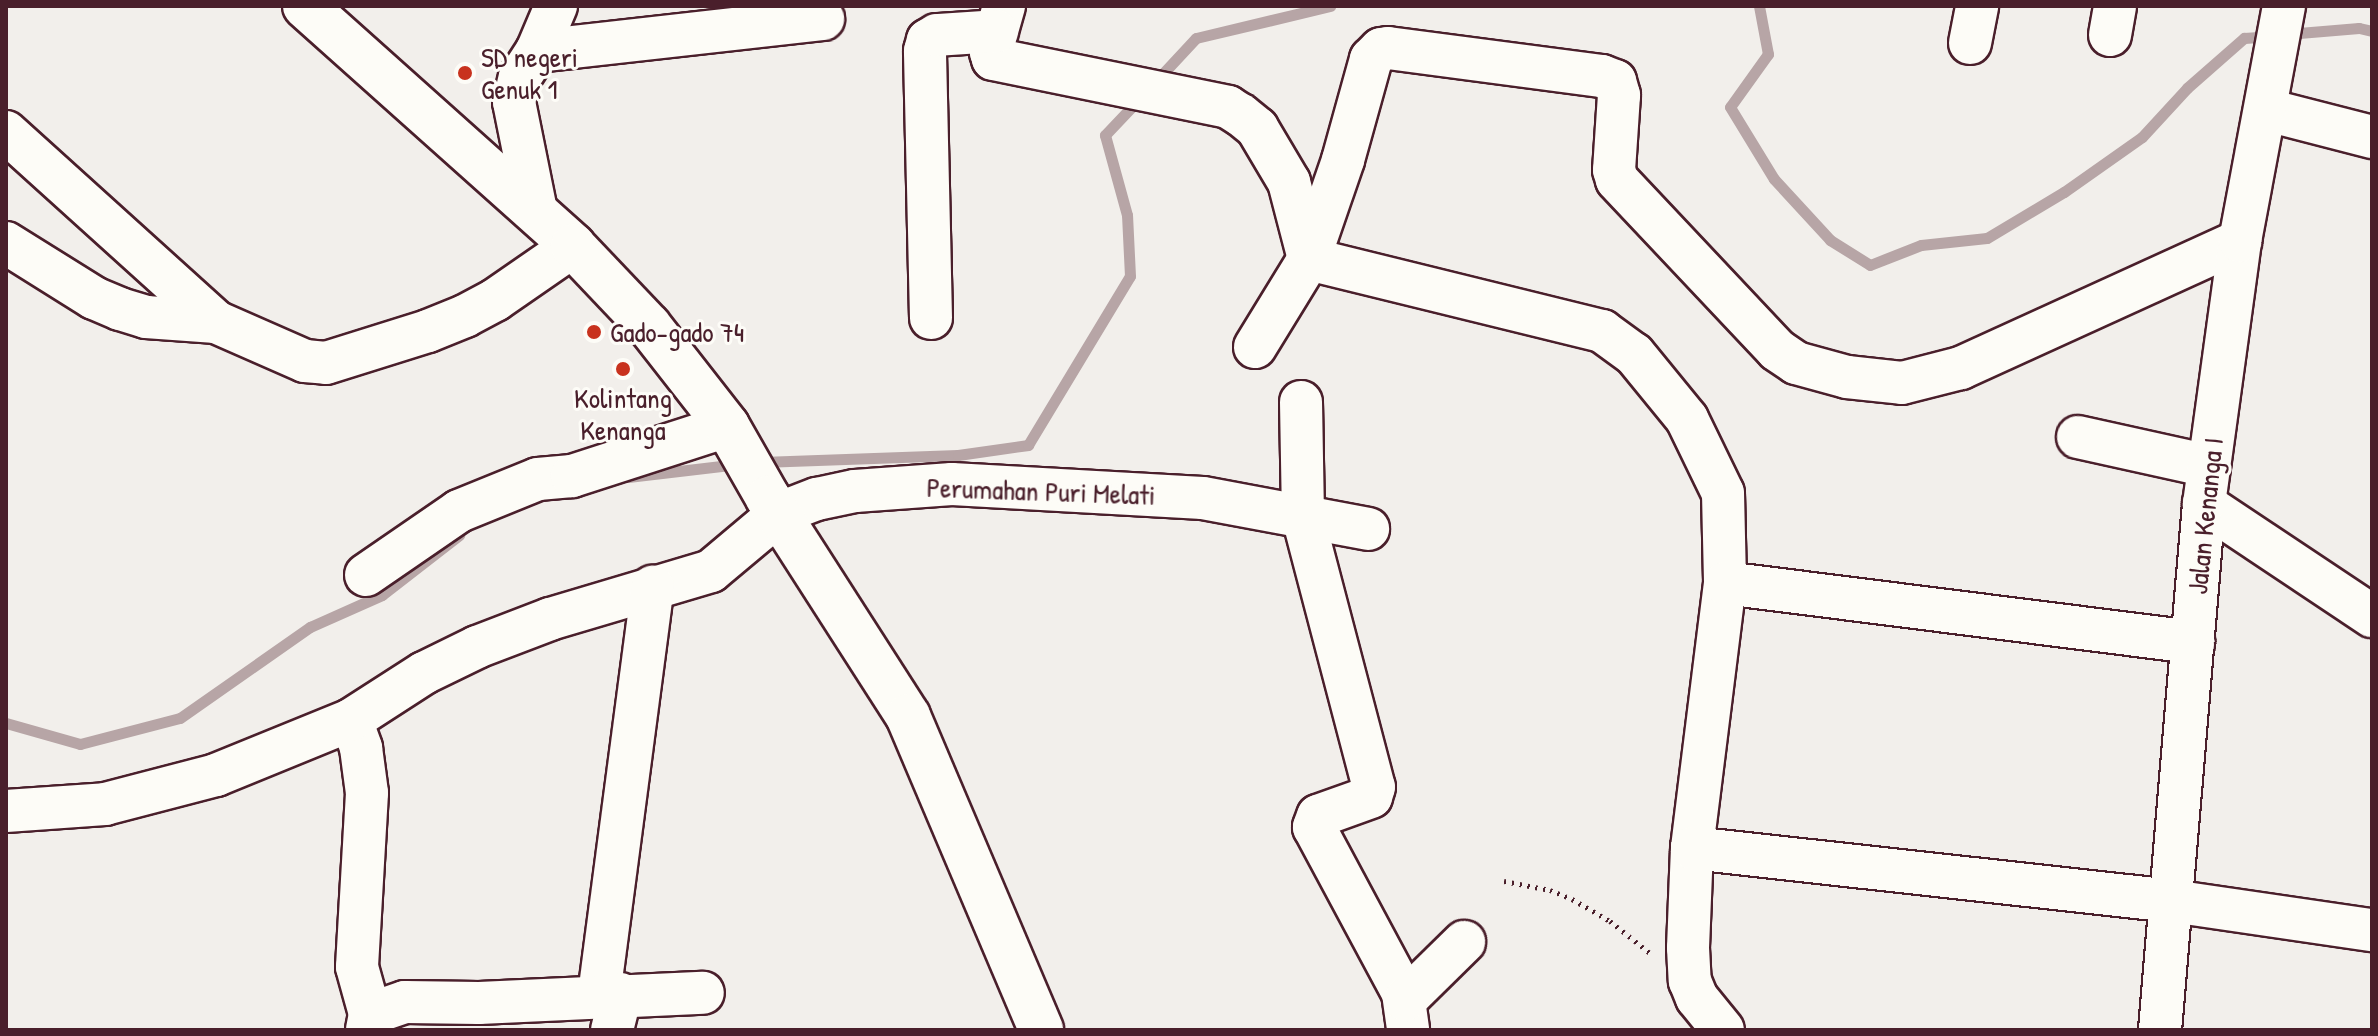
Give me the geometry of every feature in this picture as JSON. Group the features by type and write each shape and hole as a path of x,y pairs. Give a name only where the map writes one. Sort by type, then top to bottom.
{"street":[{"path":"305,6 573,246 649,326 730,433 908,716 1041,1030"},
{"path":"536,211 514,102 520,77 537,51 556,6"},
{"name":"Jalan Kenanga I","path":"2160,1030 2206,485 2240,241 2284,8"},
{"path":"537,51 823,19"},
{"path":"1001,19 990,55 993,59 1228,107 1257,128 1289,182 1309,259"},
{"path":"931,318 925,51 932,37 1001,19"},
{"path":"1255,347 1309,259 1343,160 1371,59 1381,49 1388,48 1602,76 1615,81 1619,95 1614,170 1617,180 1777,350 1806,366 1847,377 1902,383 1961,368 2240,241"},
{"path":"2267,110 2372,137"},
{"path":"6,132 216,322 305,361 326,363 465,316 495,300 573,246"},
{"path":"6,243 94,298 120,309 146,317 216,322"},
{"path":"1309,259 1602,331 1634,354 1687,419 1719,479 1723,493 1725,583 1692,848 1690,981 1697,998 1722,1029"},
{"path":"1301,402 1303,517 1374,787 1371,797 1318,816 1315,822 1406,1015 1464,942"},
{"path":"366,575 459,511 538,479 572,476 730,433"},
{"path":"2078,437 2206,485 2372,616"},
{"name":"Perumahan Puri Melati","path":"6,811 105,804 216,775 351,720 424,673 477,647 550,619 711,571 774,506 855,491 952,484 1203,498 1368,529"},
{"path":"1725,583 2193,642"},
{"path":"611,1006 653,587"},
{"path":"351,720 366,774 366,850 357,967 368,1022 405,1002 611,1006 703,993"},
{"path":"1692,848 2172,901 2372,930"}],"path":[{"path":"1504,881 1572,899 1610,921 1654,956"}],"waterway":[{"path":"1155,82 1196,38 1330,6"},
{"path":"1759,6 1768,54 1730,107 1774,179 1830,240 1870,265 1921,245 1987,238 2064,192 2142,137 2187,88 2244,38 2270,36"},
{"path":"2287,34 2359,28 2372,31"},
{"path":"759,462 958,455 1028,445 1130,276 1127,215 1105,135 1141,97"},
{"path":"628,477 738,464"},
{"path":"6,723 80,744 180,718 310,627 382,595 459,535"}],"place":[{"name":"SD negeri Genuk 1","path":"465,73"},
{"name":"Gado-gado 74","path":"594,332"},
{"name":"Kolintang Kenanga","path":"623,369"}]}
